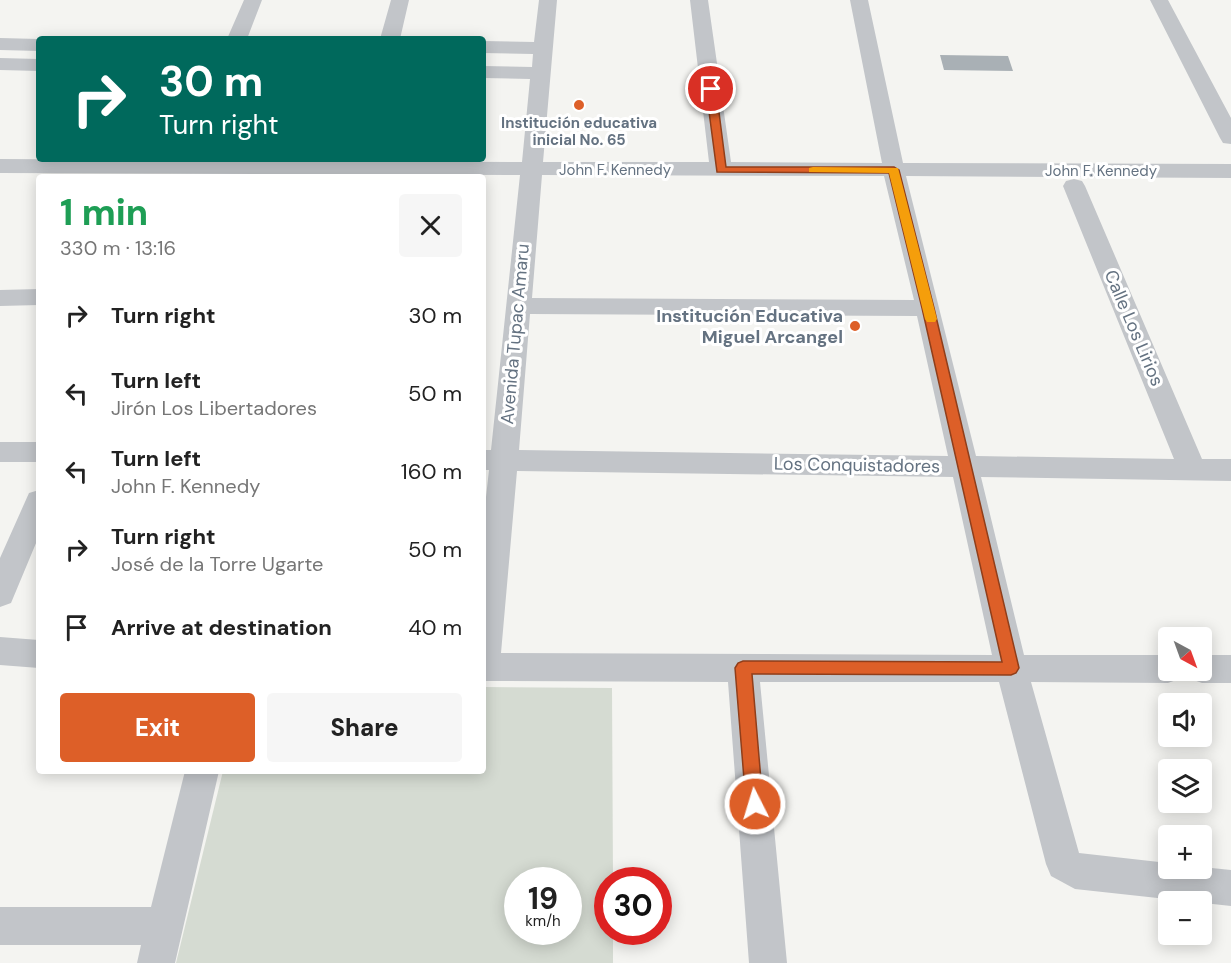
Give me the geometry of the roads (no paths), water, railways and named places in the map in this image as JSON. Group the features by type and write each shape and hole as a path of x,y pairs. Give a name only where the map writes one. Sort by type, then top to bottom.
{"street":[{"path":"238,36 253,0"},
{"path":"391,36 400,0"},
{"name":"Avenida Tupac Amaru","path":"486,606 493,460 517,306 548,0"},
{"path":"699,0 721,170"},
{"path":"859,0 896,178 1011,668 1064,864 1075,871 1231,888"},
{"path":"1159,0 1231,138"},
{"path":"36,45 9,44 3,64 36,65"},
{"path":"486,47 543,48"},
{"path":"486,72 542,73"},
{"name":"John F. Kennedy","path":"0,166 452,174"},
{"name":"John F. Kennedy","path":"486,183 531,176 721,170 1074,186 1231,187"},
{"name":"John F. Kennedy","path":"486,175 896,178 1231,171"},
{"path":"0,179 36,179"},
{"name":"Calle Los Lirios","path":"1074,186 1194,470"},
{"path":"0,298 36,297"},
{"path":"517,306 928,308"},
{"path":"0,452 36,452"},
{"name":"Los Conquistadores","path":"493,460 1231,470"},
{"path":"0,594 36,508"},
{"path":"0,651 36,654"},
{"path":"486,668 1158,669"},
{"path":"743,668 768,963"},
{"path":"1212,669 1231,669"},
{"path":"156,963 201,774"},
{"path":"0,926 165,926"}],"place":[{"name":"Institución educativa inicial No. 65","path":"579,105"},
{"name":"Institución Educativa Miguel Arcangel","path":"855,326"}]}
